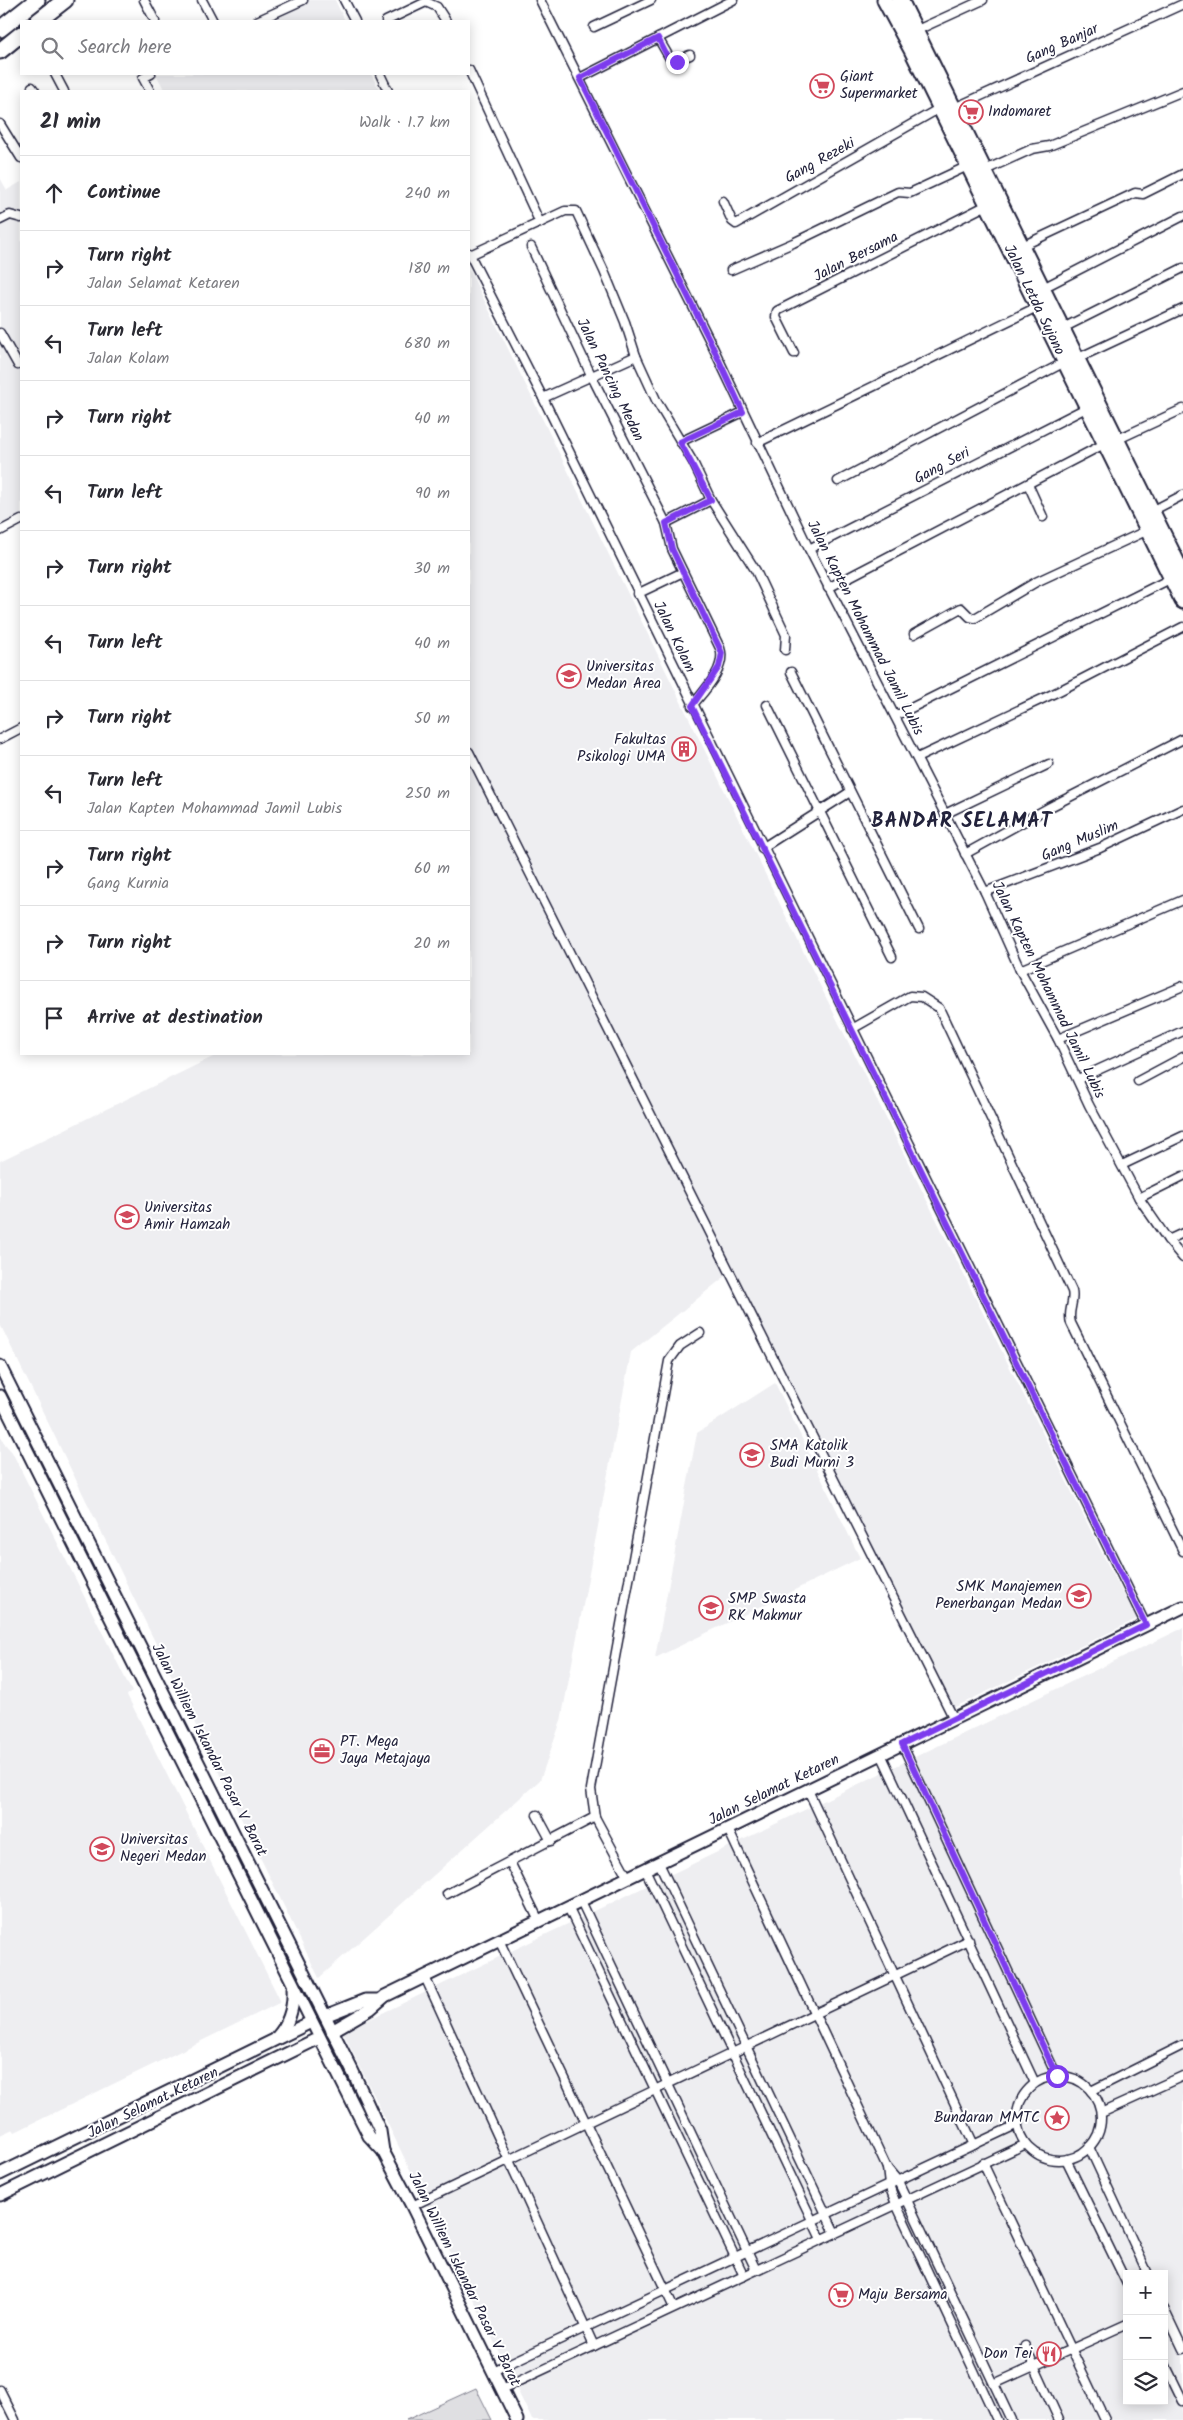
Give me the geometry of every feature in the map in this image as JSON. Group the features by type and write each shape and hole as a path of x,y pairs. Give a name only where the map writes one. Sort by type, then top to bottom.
{"highway":[{"name":"Jalan Letda Sujono","path":"885,0 946,108 1020,247 1061,329 1070,360 1088,407 1111,441 1148,530 1177,576"},
{"name":"Jalan Letda Sujono","path":"900,0 915,31 946,108"},
{"path":"0,29 35,1"},
{"path":"39,20 66,1"},
{"path":"0,51 20,35"},
{"name":"Jalan Letda Sujono","path":"977,166 987,205 1037,307 1070,360 1111,441 1152,511 1177,576 1183,601"}],"street":[{"path":"144,0 154,20"},
{"path":"202,0 212,20"},
{"path":"259,20 303,0"},
{"path":"344,0 354,20"},
{"name":"Jalan Kapten Mohammad Jamil Lubis","path":"540,0 710,341 809,550 985,892 1020,970 1058,1039 1139,1198 1183,1258"},
{"path":"594,27 651,0"},
{"path":"580,78 733,0"},
{"path":"915,31 983,0"},
{"path":"388,20 426,1 437,7 445,20"},
{"name":"Gang Banjar","path":"946,108 1183,4"},
{"path":"658,38 672,62 690,55"},
{"path":"470,72 540,223"},
{"path":"56,75 63,90"},
{"path":"149,75 142,78 149,90"},
{"path":"380,75 388,90"},
{"path":"731,270 793,243 898,192 910,193 977,166 1032,149 1049,146 1183,92"},
{"name":"Gang Rezeki","path":"724,201 732,221 736,224 946,108"},
{"path":"0,124 20,156"},
{"path":"1020,247 1081,217 1136,193 1143,194 1183,174"},
{"name":"Jalan Bersama","path":"794,353 776,317 777,312 987,205"},
{"path":"470,254 568,210 578,213 625,322 636,356 657,402 711,500 756,571 784,628 787,641 785,650"},
{"path":"0,220 10,215 20,218"},
{"path":"1041,289 1183,216"},
{"name":"Jalan Pancing Medan","path":"531,248 592,376 666,523 668,540 722,653 719,667 692,706"},
{"name":"Jalan Kolam","path":"470,256 543,398 692,706 1146,1625"},
{"path":"1061,329 1183,268"},
{"path":"757,443 1037,307"},
{"path":"838,481 1070,360 1183,309"},
{"path":"0,333 18,365"},
{"path":"543,398 636,356"},
{"name":"Gang Seri","path":"809,550 1088,407"},
{"path":"828,588 1111,441 1183,409"},
{"path":"680,442 743,412"},
{"path":"1028,484 1043,516"},
{"path":"1152,511 1183,495"},
{"path":"666,523 711,500"},
{"path":"0,531 20,521"},
{"path":"914,634 961,608 970,617 975,618 1036,582 1148,530"},
{"path":"637,594 683,572"},
{"path":"895,716 1177,576"},
{"path":"917,758 1059,691 1183,627"},
{"path":"791,672 919,929"},
{"path":"767,705 892,957"},
{"path":"0,739 20,729"},
{"path":"965,854 1050,807 1183,739"},
{"path":"470,754 954,1719"},
{"path":"945,814 1049,764"},
{"path":"762,848 850,792"},
{"name":"Gang Muslim","path":"985,892 1100,848 1183,809"},
{"path":"1020,970 1183,900"},
{"path":"1058,1039 1183,986"},
{"path":"852,1029 910,996 922,997 939,1008 1072,1291 1073,1301 1069,1314 1071,1323 1183,1551"},
{"path":"1078,1079 1183,1031"},
{"path":"1138,1081 1183,1057"},
{"path":"1122,1165 1183,1136"},
{"path":"1139,1198 1183,1176"},
{"path":"1168,1240 1183,1233"},
{"path":"628,1878 596,1817 591,1789 669,1361 680,1346 700,1333"},
{"name":"Jalan Williem Iskandar Pasar V Barat","path":"0,1366 332,2030 380,2131 383,2151"},
{"name":"Jalan Williem Iskandar Pasar V Barat","path":"0,1396 319,2038 369,2136 383,2151 412,2206 517,2420"},
{"path":"46,1489 58,1482"},
{"path":"87,1572 100,1565"},
{"name":"Jalan Selamat Ketaren","path":"332,2030 370,2009 378,2000 1183,1607"},
{"path":"902,1744 1057,2076"},
{"path":"881,1754 1035,2083"},
{"path":"197,1792 210,1786"},
{"path":"808,1790 974,2145"},
{"path":"537,1814 551,1841"},
{"path":"447,1894 596,1817"},
{"path":"728,1829 887,2168 898,2181 907,2199 1011,2420"},
{"path":"510,1862 539,1921"},
{"path":"659,1863 835,2233"},
{"path":"645,1869 821,2239"},
{"path":"581,1901 756,2270"},
{"path":"568,1907 744,2276"},
{"path":"671,1924 685,1917"},
{"path":"499,1940 674,2308"},
{"path":"412,2206 969,1940"},
{"path":"686,1956 700,1949"},
{"path":"699,1983 713,1976"},
{"path":"425,1977 594,2346"},
{"path":"274,2040 288,2021 293,2003 293,1985"},
{"name":"Jalan Selamat Ketaren","path":"325,2016 365,2000 378,2000"},
{"path":"712,2008 725,2002"},
{"name":"Jalan Selamat Ketaren","path":"0,2174 312,2022"},
{"name":"Jalan Selamat Ketaren","path":"0,2195 319,2038"},
{"path":"1091,2091 1183,2045"},
{"path":"1057,2076 1076,2080 1091,2091 1101,2113 1099,2131 1089,2148 1078,2156 1066,2159 1045,2157 1026,2144 1018,2124 1020,2102 1035,2083 1057,2076"},
{"path":"1101,2113 1183,2076"},
{"path":"752,2094 766,2088"},
{"path":"147,2103 155,2119"},
{"path":"764,2119 777,2112"},
{"path":"493,2371 1018,2124"},
{"path":"777,2146 790,2139"},
{"path":"502,2389 1026,2144"},
{"path":"1089,2148 1146,2270"},
{"path":"1066,2159 1123,2276"},
{"path":"983,2163 1105,2420"},
{"path":"887,2168 889,2185 896,2204 997,2420"},
{"path":"793,2179 806,2173"},
{"path":"1167,2315 1183,2348"},
{"path":"994,2384 1123,2326"},
{"path":"1024,2346 1059,2420"},
{"path":"1168,2370 1183,2401"},
{"path":"0,2390 15,2420"}],"shaded area":[{"path":"306,0 335,0 345,20 264,20"},
{"path":"157,75 372,75 379,90 164,90"},
{"path":"0,178 7,190 20,183 20,521 0,531"},
{"path":"470,271 800,945 1111,1571 1137,1619 953,1708 733,1270 631,1352 561,1721 540,1780 319,1978 0,1324 0,1161 217,1055 470,1055"},
{"path":"775,1383 860,1558 655,1658 697,1433"},
{"name":"Universitas Negeri Medan","path":"0,1435 12,1452 132,1692 127,1695 281,2002 15,2132 13,2129 0,2135"},
{"path":"1183,1628 1183,2420 532,2420 343,2032"},
{"path":"476,2388 492,2420 406,2420"}],"place":[{"name":"Giant Supermarket","path":"822,86"},
{"name":"Indomaret","path":"971,112"},
{"name":"Universitas Medan Area","path":"569,676"},
{"name":"Fakultas Psikologi UMA","path":"684,749"},
{"name":"Universitas Amir Hamzah","path":"127,1217"},
{"name":"SMA Katolik Budi Murni 3","path":"752,1455"},
{"name":"SMK Manajemen Penerbangan Medan","path":"1079,1596"},
{"name":"SMP Swasta RK Makmur","path":"711,1608"},
{"name":"PT. Mega Jaya Metajaya","path":"322,1751"},
{"name":"Universitas Negeri Medan","path":"102,1849"},
{"name":"Bundaran MMTC","path":"1057,2118"},
{"name":"Maju Bersama","path":"841,2295"},
{"name":"Don Tei","path":"1049,2354"}],"district":[{"name":"BANDAR SELAMAT","path":"962,822"}],"route":[{"path":"677,62 669,60 658,38 580,78 743,412 680,442 693,462 711,500 666,523 668,540 722,653 719,667 706,689 692,706 1146,1625 902,1744 1057,2076"}]}
